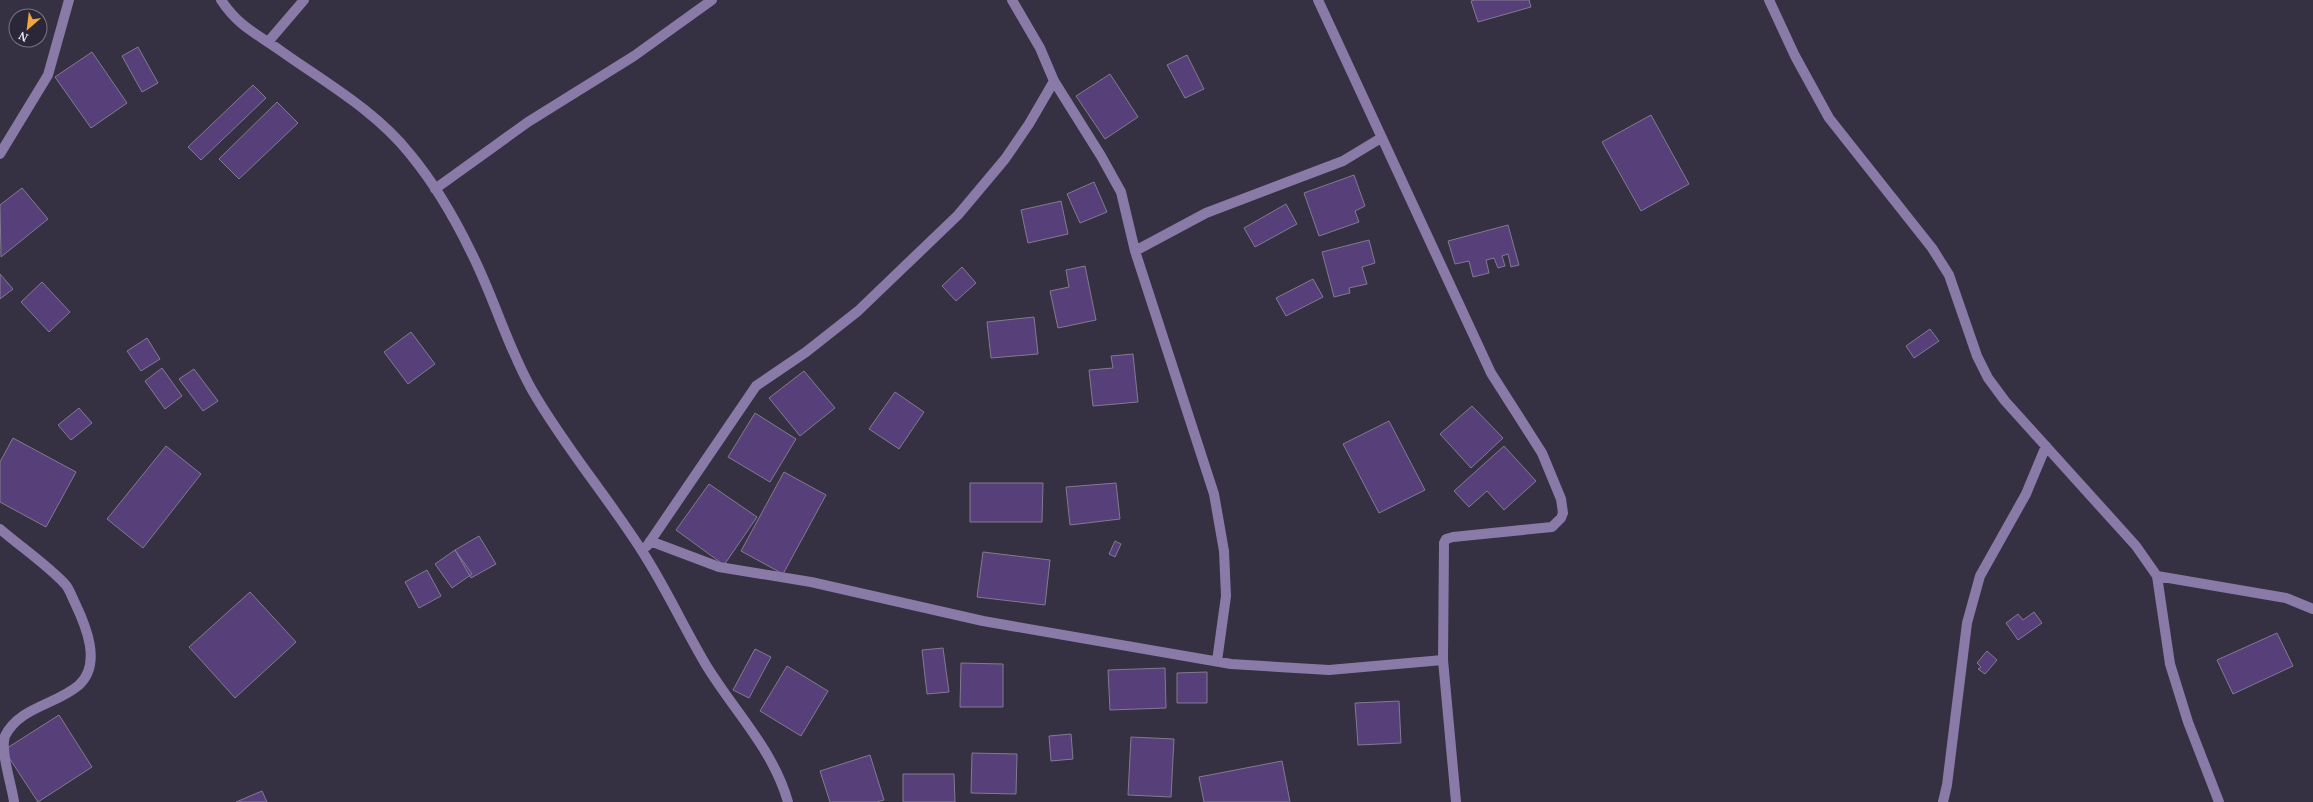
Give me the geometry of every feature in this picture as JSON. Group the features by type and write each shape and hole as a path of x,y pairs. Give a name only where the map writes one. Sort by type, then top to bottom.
{"street":[{"path":"0,154 48,75 69,0"},
{"path":"221,0 231,16 242,26 268,42 368,112 388,129 411,155 435,189 472,252 506,337 532,389 643,552 707,666 757,737 784,787 788,802"},
{"path":"268,42 304,0"},
{"path":"435,189 528,122 634,56 712,0"},
{"path":"1012,0 1040,48 1054,81 1101,156 1121,192 1135,251 1214,494 1224,551 1226,596 1217,661"},
{"path":"1318,0 1491,373 1542,454 1561,499 1563,513 1561,518 1552,527 1446,539 1443,546 1443,660 1456,802"},
{"path":"1769,0 1795,56 1829,118 1932,248 1949,276 1977,356 1988,378 2005,401 2136,546 2157,576 2170,664 2188,722 2220,802"},
{"path":"643,552 756,386 806,352 858,311 958,215 1005,159 1029,124 1054,81"},
{"path":"1135,251 1206,213 1343,161 1381,138"},
{"path":"1943,802 1947,785 1967,623 1980,576 2026,494 2046,446"},
{"path":"0,529 66,585 83,621 90,641 90,659 86,675 79,685 53,701 23,715 15,722 4,737 8,774 14,802"},
{"path":"650,541 720,567 811,582 983,621 1217,661 1329,670 1443,660"},
{"path":"2157,576 2286,598 2313,609"}],"building":[{"path":"1529,0 1531,7 1478,22 1471,1"},
{"path":"138,47 158,83 142,92 122,56"},
{"path":"92,52 127,103 91,128 55,77"},
{"path":"1187,55 1204,89 1185,98 1167,65"},
{"path":"1110,74 1138,117 1105,139 1076,96"},
{"path":"253,85 266,98 201,160 188,147"},
{"path":"277,102 298,123 239,179 219,159"},
{"path":"1651,115 1689,184 1641,211 1602,142"},
{"path":"1354,175 1365,206 1355,211 1359,222 1319,236 1304,193"},
{"path":"1094,182 1107,212 1080,223 1067,194"},
{"path":"22,188 48,219 1,257 0,205"},
{"path":"1061,201 1068,234 1028,243 1021,210"},
{"path":"1286,204 1297,224 1255,247 1244,228"},
{"path":"1508,225 1519,265 1511,267 1508,254 1502,256 1505,266 1498,268 1494,258 1486,260 1489,273 1473,277 1469,261 1455,264 1448,241"},
{"path":"1369,240 1375,263 1362,267 1367,284 1349,288 1350,293 1334,297 1322,252"},
{"path":"1085,266 1096,320 1058,328 1050,291 1069,287 1066,270"},
{"path":"962,267 976,283 956,301 942,286"},
{"path":"0,274 13,289 0,299"},
{"path":"1313,279 1323,297 1286,316 1276,298"},
{"path":"42,282 70,312 49,332 21,302"},
{"path":"1034,317 1038,354 991,358 987,322"},
{"path":"1930,329 1939,341 1914,358 1906,346"},
{"path":"411,332 435,364 408,384 384,352"},
{"path":"147,338 160,359 141,371 127,351"},
{"path":"1133,354 1138,402 1093,406 1089,370 1113,368 1111,356"},
{"path":"162,368 182,396 165,409 145,381"},
{"path":"194,369 218,401 203,411 179,379"},
{"path":"804,371 835,408 800,436 769,398"},
{"path":"895,392 924,412 899,449 869,429"},
{"path":"1472,406 1503,438 1471,468 1440,434"},
{"path":"79,408 92,423 71,440 58,425"},
{"path":"755,413 796,439 770,482 728,457"},
{"path":"1389,421 1425,490 1379,513 1343,444"},
{"path":"13,438 76,472 46,527 0,502 0,462"},
{"path":"166,446 201,474 143,548 107,519"},
{"path":"1504,446 1536,481 1504,510 1487,491 1469,507 1454,491"},
{"path":"784,472 826,495 783,574 741,551"},
{"path":"970,483 1043,483 1042,522 970,522"},
{"path":"1116,483 1120,519 1070,525 1066,487"},
{"path":"709,484 757,517 724,565 676,530"},
{"path":"479,536 496,564 471,578 455,550"},
{"path":"1115,541 1121,544 1115,557 1109,554"},
{"path":"455,550 472,574 452,588 435,564"},
{"path":"983,552 1050,560 1045,605 977,597"},
{"path":"427,570 441,596 419,608 405,582"},
{"path":"250,592 296,642 235,698 189,647"},
{"path":"2034,612 2042,623 2018,640 2006,623 2018,614 2023,620"},
{"path":"2277,633 2293,666 2233,694 2217,660"},
{"path":"943,648 949,692 927,694 922,650"},
{"path":"755,649 771,657 749,698 733,690"},
{"path":"1987,651 1997,660 1985,674 1978,669 1981,667 1977,663"},
{"path":"961,663 1003,664 1003,707 960,707"},
{"path":"787,666 828,691 801,736 760,711"},
{"path":"1165,668 1166,708 1110,710 1108,670"},
{"path":"1207,672 1207,703 1177,703 1177,673"},
{"path":"1399,701 1401,743 1358,745 1355,703"},
{"path":"59,715 92,767 38,802 4,750"},
{"path":"1071,734 1073,759 1051,761 1049,736"},
{"path":"1131,737 1174,739 1171,797 1128,795"},
{"path":"972,753 1017,754 1016,794 971,793"},
{"path":"870,755 884,800 876,802 830,802 820,771"},
{"path":"1282,761 1290,802 1204,802 1199,777"},
{"path":"903,774 954,774 955,802 903,802"},
{"path":"262,791 267,802 236,802"}]}
